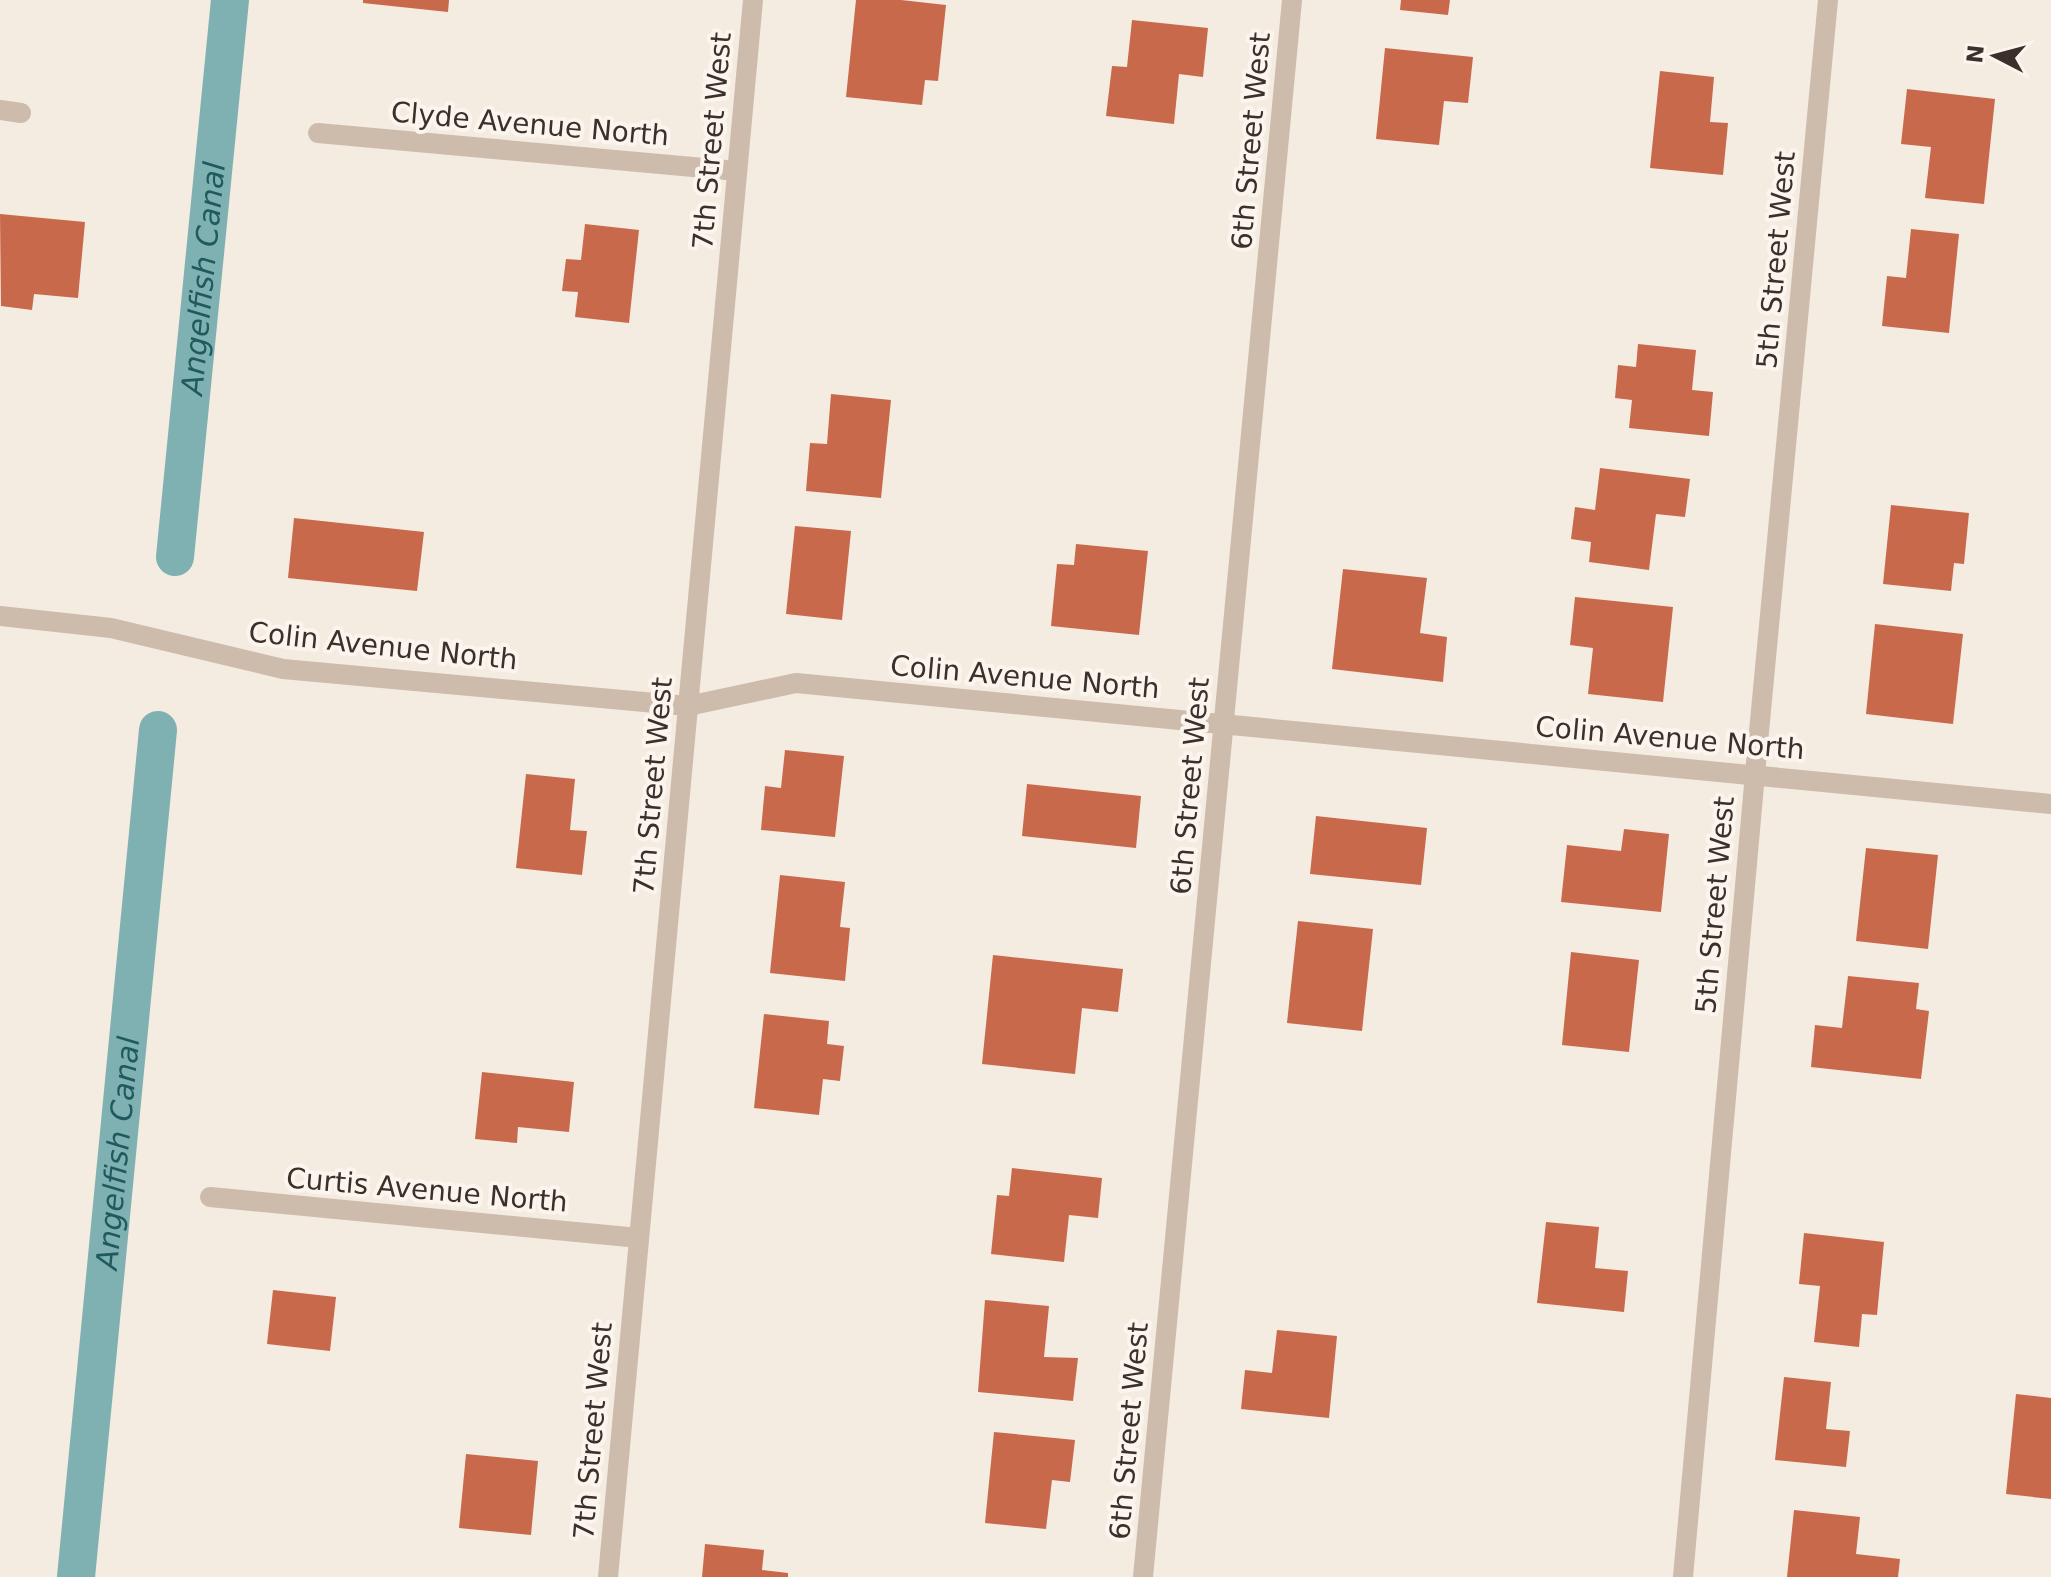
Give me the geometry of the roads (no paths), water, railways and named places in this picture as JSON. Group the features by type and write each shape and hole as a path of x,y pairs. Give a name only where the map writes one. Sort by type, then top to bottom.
{"street":[{"name":"7th Street West","path":"608,1577 753,0"},
{"name":"6th Street West","path":"1143,1577 1292,0"},
{"name":"5th Street West","path":"1683,1577 1828,0"},
{"path":"0,110 21,113"},
{"name":"Clyde Avenue North","path":"318,133 737,171"},
{"name":"Colin Avenue North","path":"0,616 111,628 283,669 688,706 796,683 2051,804"},
{"name":"Curtis Avenue North","path":"210,1197 639,1238"}],"waterway":[{"name":"Angelfish Canal","path":"175,557 230,0"},
{"name":"Angelfish Canal","path":"76,1577 158,730"}]}
